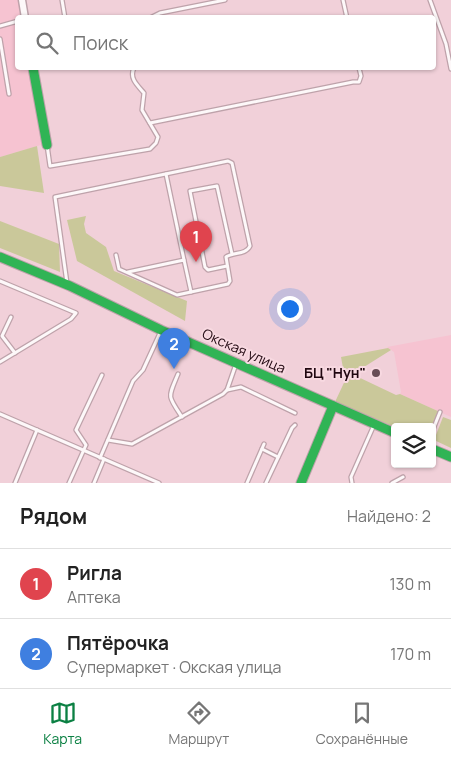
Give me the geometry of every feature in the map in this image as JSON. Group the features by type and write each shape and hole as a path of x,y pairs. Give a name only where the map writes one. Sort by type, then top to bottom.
{"main road":[{"path":"34,70 47,145"},
{"name":"Окская улица","path":"1,260 68,286 161,330 334,404 391,431"},
{"path":"301,483 334,404"},
{"path":"436,451 451,457"}],"street":[{"path":"22,0 24,15"}],"lane":[{"path":"62,0 65,15"},
{"path":"156,15 225,0"},
{"path":"343,0 346,15"},
{"path":"430,0 435,15"},
{"path":"436,16 446,44 451,68"},
{"path":"0,26 15,22"},
{"path":"0,39 9,94"},
{"path":"47,145 50,166 150,149 156,143 158,137 142,110 144,93 133,82 133,70"},
{"path":"150,123 359,82 361,76 360,70"},
{"path":"68,286 55,197 228,161 232,163 250,246 248,250 226,257 230,279 227,285 177,295 119,269 116,255"},
{"path":"166,174 191,292"},
{"path":"227,266 208,270 205,267 189,194 190,191 217,186 232,254"},
{"path":"127,272 184,260"},
{"path":"225,280 230,279"},
{"path":"0,281 76,313 70,319 0,362"},
{"path":"10,317 2,336 15,353"},
{"path":"94,483 108,440 133,381 144,370 161,330"},
{"path":"227,390 236,363"},
{"path":"178,374 169,394 170,399 182,417"},
{"path":"69,483 86,445 76,430 102,375"},
{"path":"108,440 132,444 227,390 242,388 295,413"},
{"path":"436,423 440,412"},
{"path":"0,414 159,483"},
{"path":"352,483 351,477 374,424"},
{"path":"266,483 295,425"},
{"path":"15,483 37,430"},
{"path":"247,483 264,444"},
{"path":"262,449 278,457"},
{"path":"392,483 403,477"}],"shaded area":[{"path":"0,0 19,0 22,15 15,15 15,70 29,70 41,145 0,157"},
{"path":"37,146 44,193 0,186 0,157"},
{"path":"86,216 84,224 86,233 106,247 114,271 187,301 185,321 77,261 67,220"},
{"path":"0,221 59,244 60,272 0,248"},
{"path":"451,335 451,417 400,394 394,352 387,347"},
{"path":"388,348 391,350 356,372 356,376 396,395 400,394 440,412 435,423 391,423 391,425 335,402 349,372 343,368 341,357"},
{"path":"443,417 451,420 451,448 436,441 436,435"}],"traffic: fast":[{"path":"33,70 47,145"},
{"path":"0,257 70,286 161,330 391,431"},
{"path":"301,483 333,406"},
{"path":"436,451 451,457"}],"place":[{"name":"Ригла","path":"196,262"},
{"name":"Пятёрочка","path":"174,369"},
{"name":"БЦ \"Нун\"","path":"376,373"}]}
